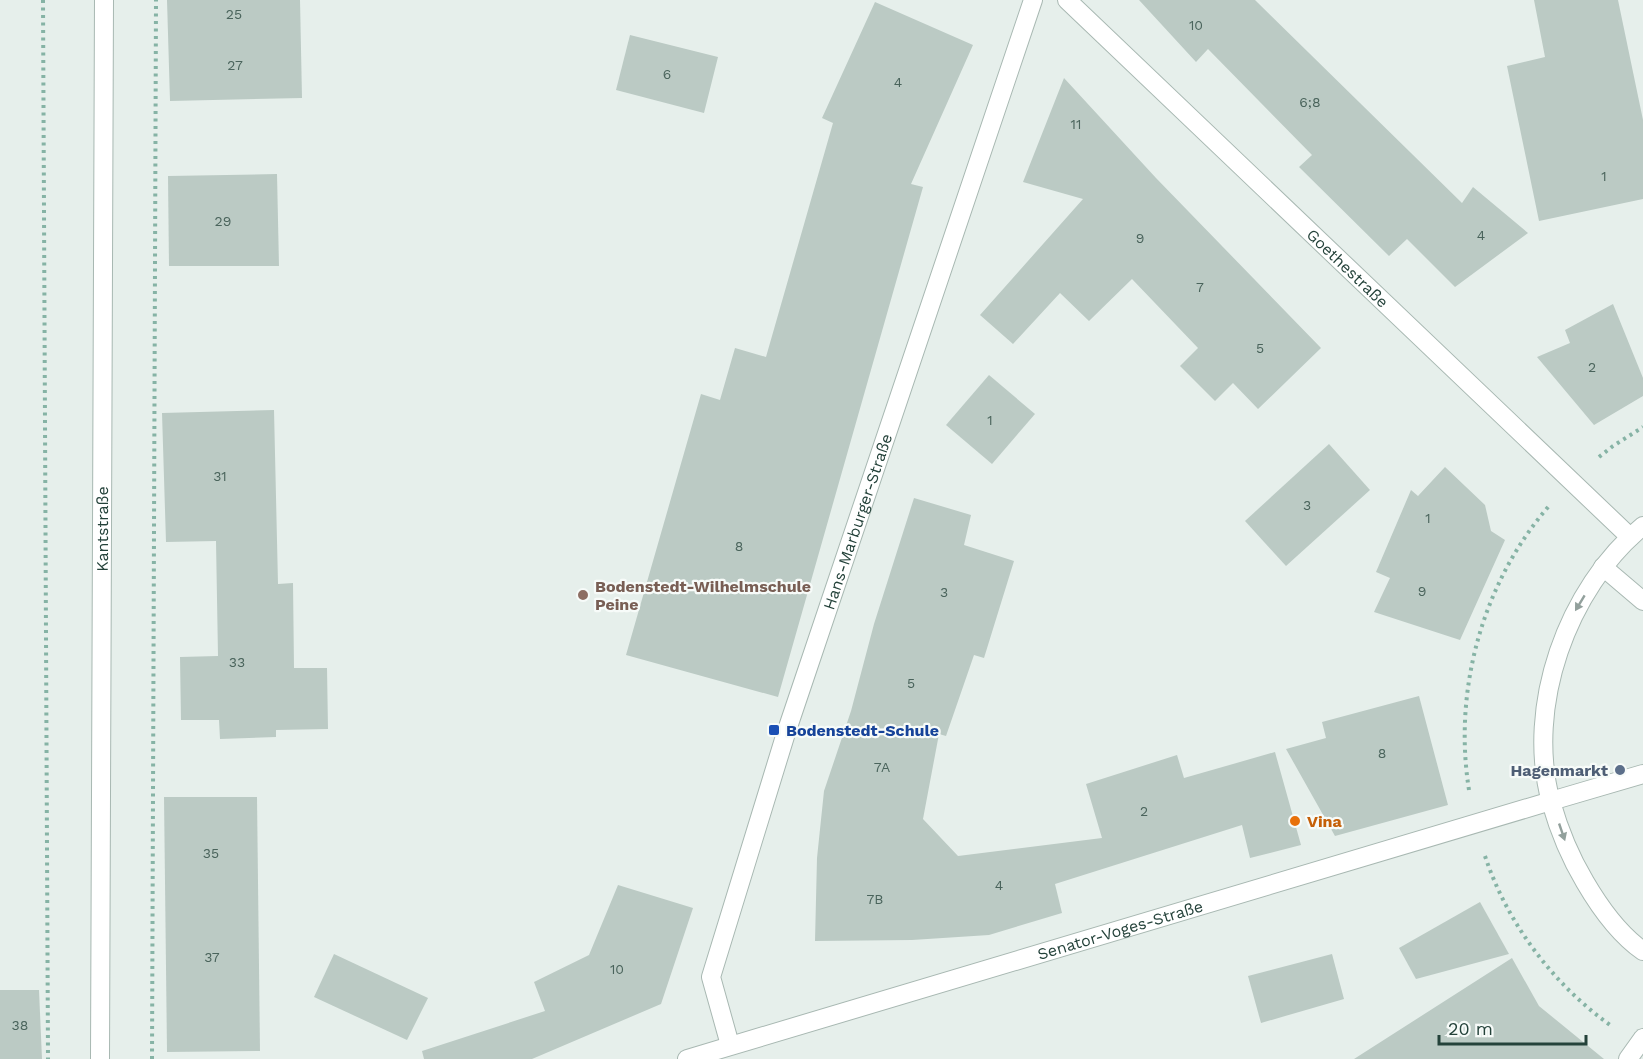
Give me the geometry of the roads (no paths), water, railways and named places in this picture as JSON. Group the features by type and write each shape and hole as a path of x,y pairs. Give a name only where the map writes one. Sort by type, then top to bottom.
{"street":[{"name":"Kantstraße","path":"100,1059 104,0"},
{"name":"Hans-Marburger-Straße","path":"730,1045 711,977 786,734 1033,0"},
{"name":"Goethestraße","path":"1067,0 1636,532"},
{"path":"1636,532 1603,567 1576,608 1557,654 1546,703 1544,752 1551,801 1570,856 1599,906 1643,951"},
{"path":"1603,567 1643,601"},
{"name":"Senator-Voges-Straße","path":"687,1059 1643,774"},
{"path":"1628,1059 1643,1038"}],"place":[{"name":"Bodenstedt-Wilhelmschule Peine","path":"583,595"},
{"name":"Bodenstedt-Schule","path":"774,730"},
{"name":"Hagenmarkt","path":"1620,770"},
{"name":"Vina","path":"1295,821"}]}
